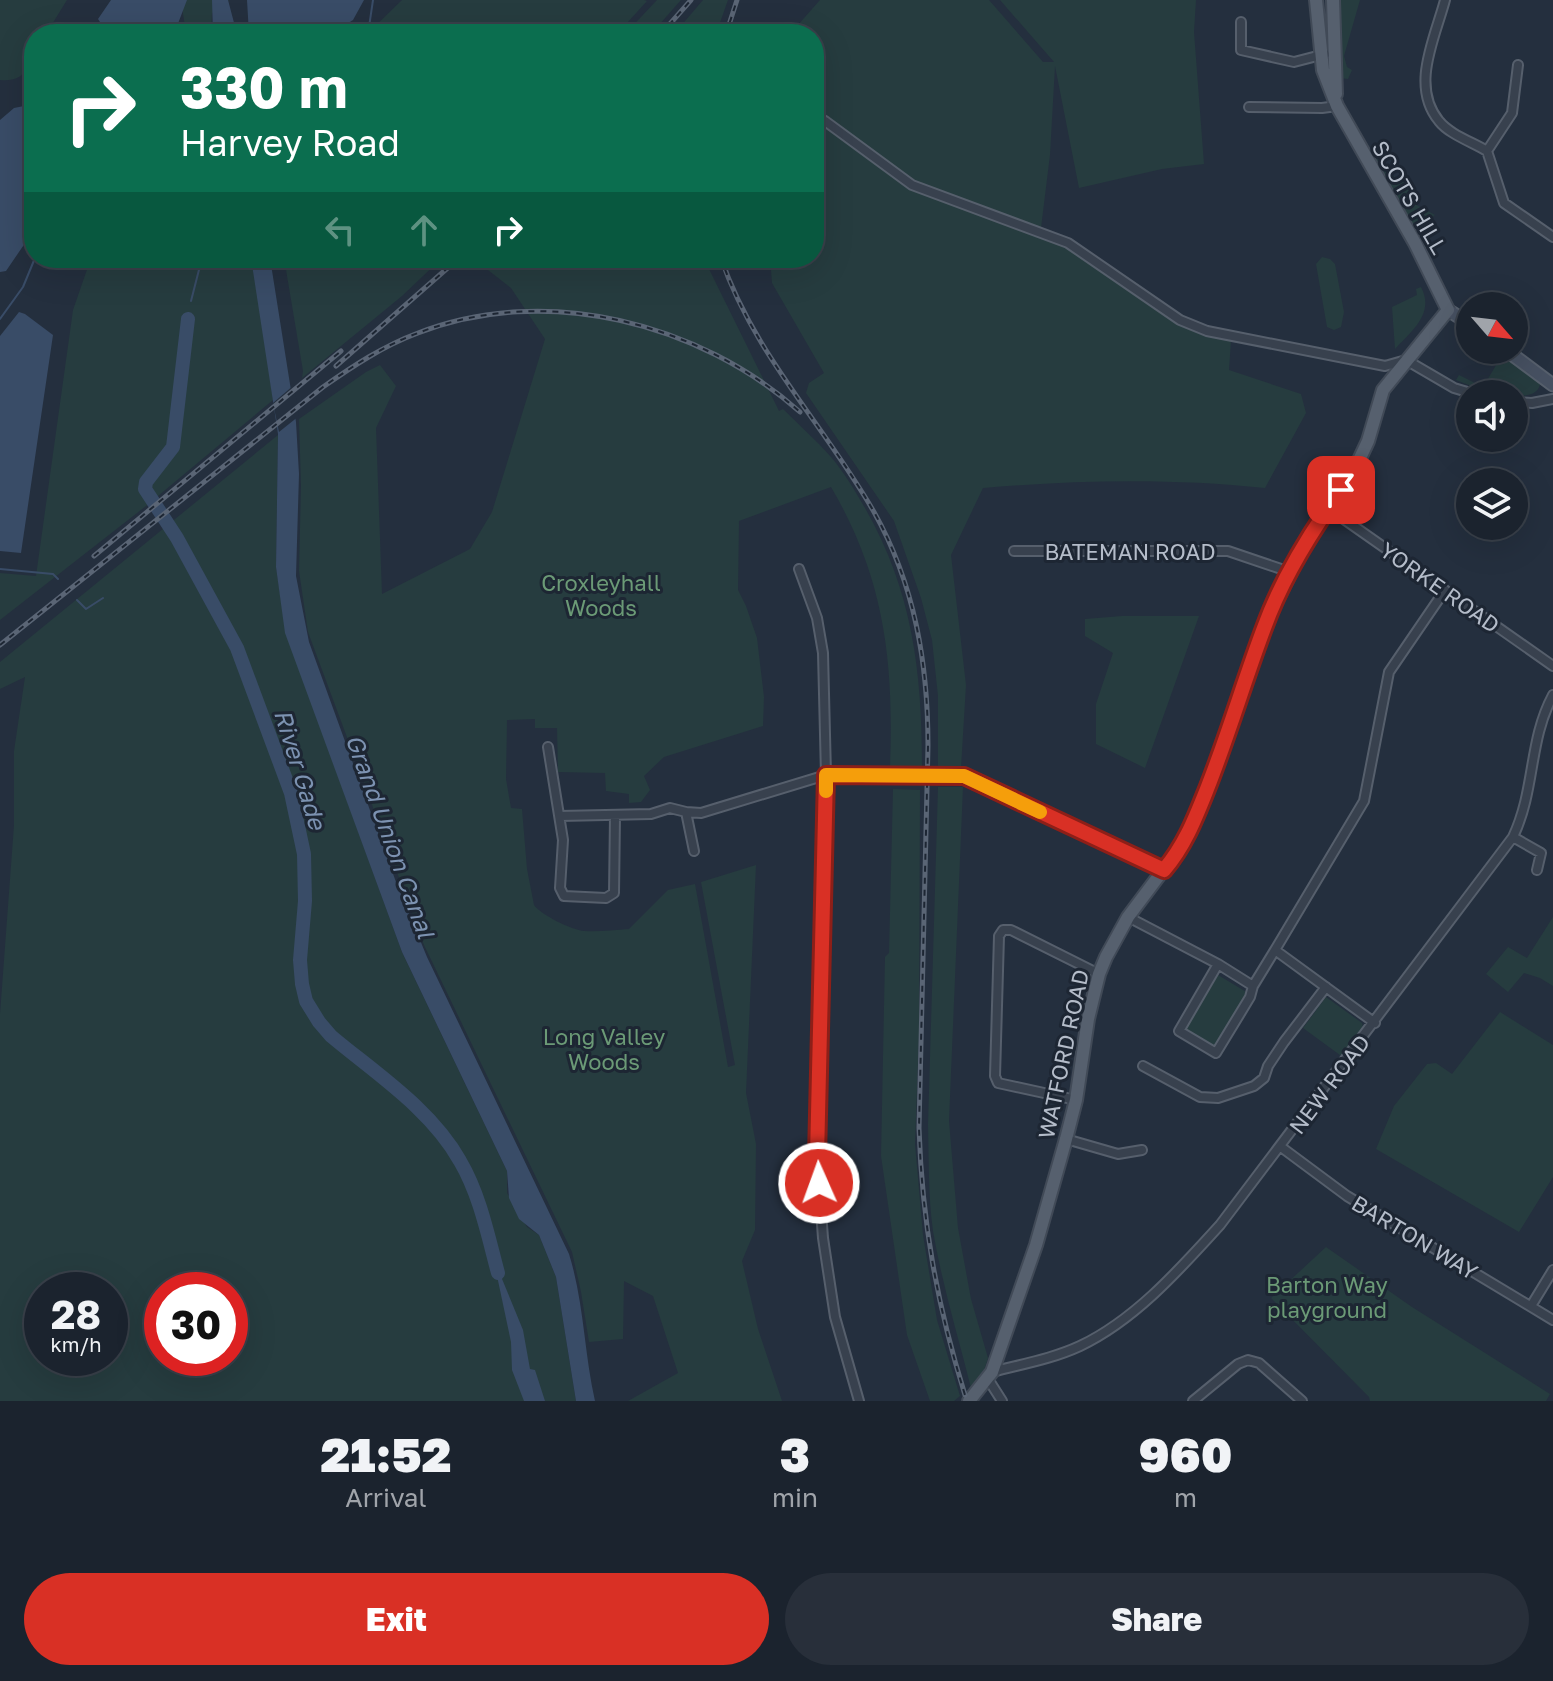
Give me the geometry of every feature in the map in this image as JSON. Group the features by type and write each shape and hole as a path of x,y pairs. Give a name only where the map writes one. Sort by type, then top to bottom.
{"main road":[{"name":"SCOTS HILL","path":"1316,0 1327,54"},
{"name":"SCOTS HILL","path":"1333,0 1323,70 1337,106 1415,243 1448,310"},
{"name":"WATFORD ROAD","path":"969,1401 990,1376 1014,1314 1076,1100 1088,1019 1099,974 1117,933 1177,854 1191,829 1234,717 1264,626 1311,532 1354,471 1368,441 1383,390 1448,310"}],"street":[{"path":"1445,0 1423,80 1428,104 1440,123 1487,151 1504,203 1553,237"},
{"path":"1241,22 1241,50 1294,62 1327,54"},
{"path":"1487,151 1512,113 1518,65"},
{"path":"1249,107 1337,106"},
{"path":"824,120 912,185 1068,243 1180,320 1207,331 1385,366 1406,360 1456,389"},
{"path":"1448,310 1456,315"},
{"path":"1528,364 1551,379"},
{"path":"1528,403 1553,399"},
{"name":"YORKE ROAD","path":"1328,508 1553,666"},
{"name":"BATEMAN ROAD","path":"1014,551 1228,551 1290,572"},
{"path":"799,569 817,618 823,653 826,775 817,1157 823,1238 835,1317 859,1401"},
{"path":"1218,964 1179,1031 1216,1053 1364,801 1389,672 1445,590"},
{"name":"NEW ROAD","path":"990,1376 1080,1346 1124,1319 1211,1235 1281,1147 1513,837 1530,787 1537,731 1553,695"},
{"path":"548,747 563,840 561,893 572,898 606,898 612,895 616,885 613,859 615,816"},
{"path":"560,816 651,814 670,808 701,813 826,775 964,776 1164,870"},
{"path":"686,812 694,851"},
{"path":"1513,837 1541,853 1537,870"},
{"path":"1128,917 1253,986"},
{"path":"1076,1100 998,1083 995,1076 999,936 1003,930 1011,930 1099,974"},
{"path":"1275,950 1375,1023"},
{"path":"1143,1066 1200,1097 1218,1098 1254,1086 1264,1078 1284,1042 1326,987"},
{"path":"1066,1139 1118,1154 1142,1150"},
{"name":"BARTON WAY","path":"1281,1147 1347,1196 1553,1320"},
{"path":"1531,1306 1553,1270"},
{"path":"1193,1401 1238,1364 1248,1360 1259,1363 1302,1401"},
{"path":"990,1376 1002,1401"}],"green space":[{"path":"0,0 67,0 52,24 24,24 24,73 10,80 0,80"},
{"path":"181,0 229,0 212,13 211,24 185,24"},
{"path":"402,0 647,1 626,24 377,24"},
{"path":"657,0 681,0 660,24 634,24"},
{"path":"703,0 728,0 720,24 683,24"},
{"path":"820,0 989,0 1043,62 1054,62 1000,0 1196,0 1194,32 1204,164 1162,169 1079,188 1055,66 1050,155 1040,236 1090,262 1175,321 1198,332 1231,341 1229,370 1301,394 1306,413 1265,488 1124,481 983,488 951,555 966,685 961,768 938,769 938,696 932,640 894,521 806,393 809,383 824,373 772,283 771,268 824,268 824,24 799,24"},
{"path":"1338,0 1360,0 1344,56 1347,67 1352,70 1348,79 1340,78"},
{"path":"1370,155 1391,167 1389,173 1415,189 1411,202 1435,215 1415,229 1427,248 1424,251"},
{"path":"1322,257 1335,264 1344,312 1341,327 1334,330 1327,327 1316,264"},
{"path":"88,268 255,268 273,400 146,506 0,620 0,573 36,576 73,310"},
{"path":"286,268 431,268 302,378"},
{"name":"Croxleyhall Woods","path":"485,268 709,268 779,411 783,409 836,463 865,508 894,571 912,634 920,699 922,767 890,767 890,692 882,622 864,555 831,487 739,521 738,590 757,638 764,697 763,726 664,757 644,776 650,790 641,802 629,803 629,794 606,791 605,773 558,772 557,728 535,728 535,719 507,720 506,779 511,808 522,809 527,869 534,905 550,917 579,930 629,929 668,890 695,884 728,1067 735,1065 701,882 756,865 746,1093 756,1144 755,1230 742,1261 758,1329 782,1401 628,1401 678,1373 653,1296 624,1281 623,1339 589,1342 572,1252 424,945 308,632 299,571 299,419 380,365 396,386 376,428 382,594 470,549 492,512 545,339 511,288"},
{"path":"1421,287 1425,305 1420,321 1395,349 1392,307 1417,295 1416,289"},
{"path":"1497,364 1518,364 1540,379 1538,389 1528,395 1528,380 1487,380"},
{"path":"278,435 276,567 286,633 402,952 507,1171 507,1193 527,1227 539,1235 556,1277 576,1401 0,1401 0,1014 14,825 14,751 25,677 0,689 0,662"},
{"path":"1199,616 1145,768 1096,744 1096,704 1113,653 1085,636 1085,619"},
{"path":"938,787 963,787 949,1121 958,1228 971,1299 988,1358 981,1380 971,1388 937,1251 929,1191 928,1125"},
{"path":"893,789 920,790 919,1036 915,1144 923,1235 937,1320 960,1396 954,1401 930,1401 907,1335 881,1156 885,957 889,953"},
{"path":"1553,917 1553,986 1524,973 1508,992 1486,974 1508,947 1527,958"},
{"path":"1218,975 1248,993 1216,1048 1185,1030"},
{"path":"1326,997 1362,1023 1364,1031 1344,1058 1303,1028"},
{"path":"1500,1012 1553,1045 1553,1177 1519,1232 1376,1149 1394,1106 1427,1064 1436,1063 1452,1074"},
{"name":"Barton Way playground","path":"1326,1247 1412,1307 1550,1394 1546,1401 1370,1401 1271,1298"}],"water":[{"path":"111,0 187,0 178,24 101,24 98,19"},
{"path":"212,0 228,0 234,24 213,24"},
{"path":"247,0 364,0 353,20 347,24 248,24"},
{"path":"24,106 24,245 6,271 0,272 0,120 14,108"},
{"path":"253,268 272,268 296,422 299,474 296,576 309,642 396,882 427,957 569,1254 578,1290 595,1401 576,1401 556,1277 539,1235 519,1219 509,1198 507,1171 402,952 285,633 276,567 278,434"},
{"path":"19,312 53,335 21,553 0,551 0,336"},
{"path":"493,1257 523,1330 530,1369 535,1370 545,1401 524,1401 512,1370 511,1342"}],"pier":[{"path":"294,385 299,416 279,432 273,403"}],"waterway":[{"path":"369,24 373,0"},
{"path":"0,319 23,287 31,268"},
{"path":"191,301 199,268"},
{"name":"River Gade","path":"188,319 173,447 146,482 145,489 177,538 237,648 291,793 304,854 305,901 300,960 306,1001 331,1036 418,1108 448,1142 473,1188 498,1273"},
{"path":"0,569 53,574 58,579"},
{"path":"77,600 86,609 103,598"}],"railway":[{"path":"670,24 691,0"},
{"path":"729,24 737,0"},
{"path":"336,366 448,268"},
{"path":"725,268 752,326 874,512 900,568 916,626 922,655 928,746 919,1128 921,1163 933,1263 946,1329 965,1395"},
{"path":"0,645 323,387 393,344 467,318 518,312 569,313 620,320 669,335 716,355 760,381 800,412"},
{"path":"94,556 341,351"}],"slow traffic":[{"path":"826,791 826,775 964,776 1040,812"}],"route":[{"path":"819,1183 817,1157 826,775 964,776 1164,870 1191,829 1234,717 1264,626 1311,532 1341,490"}],"water label":[{"name":"Grand Union Canal","path":"391,836"}],"park label":[{"name":"Long Valley Woods","path":"604,1048"}]}
